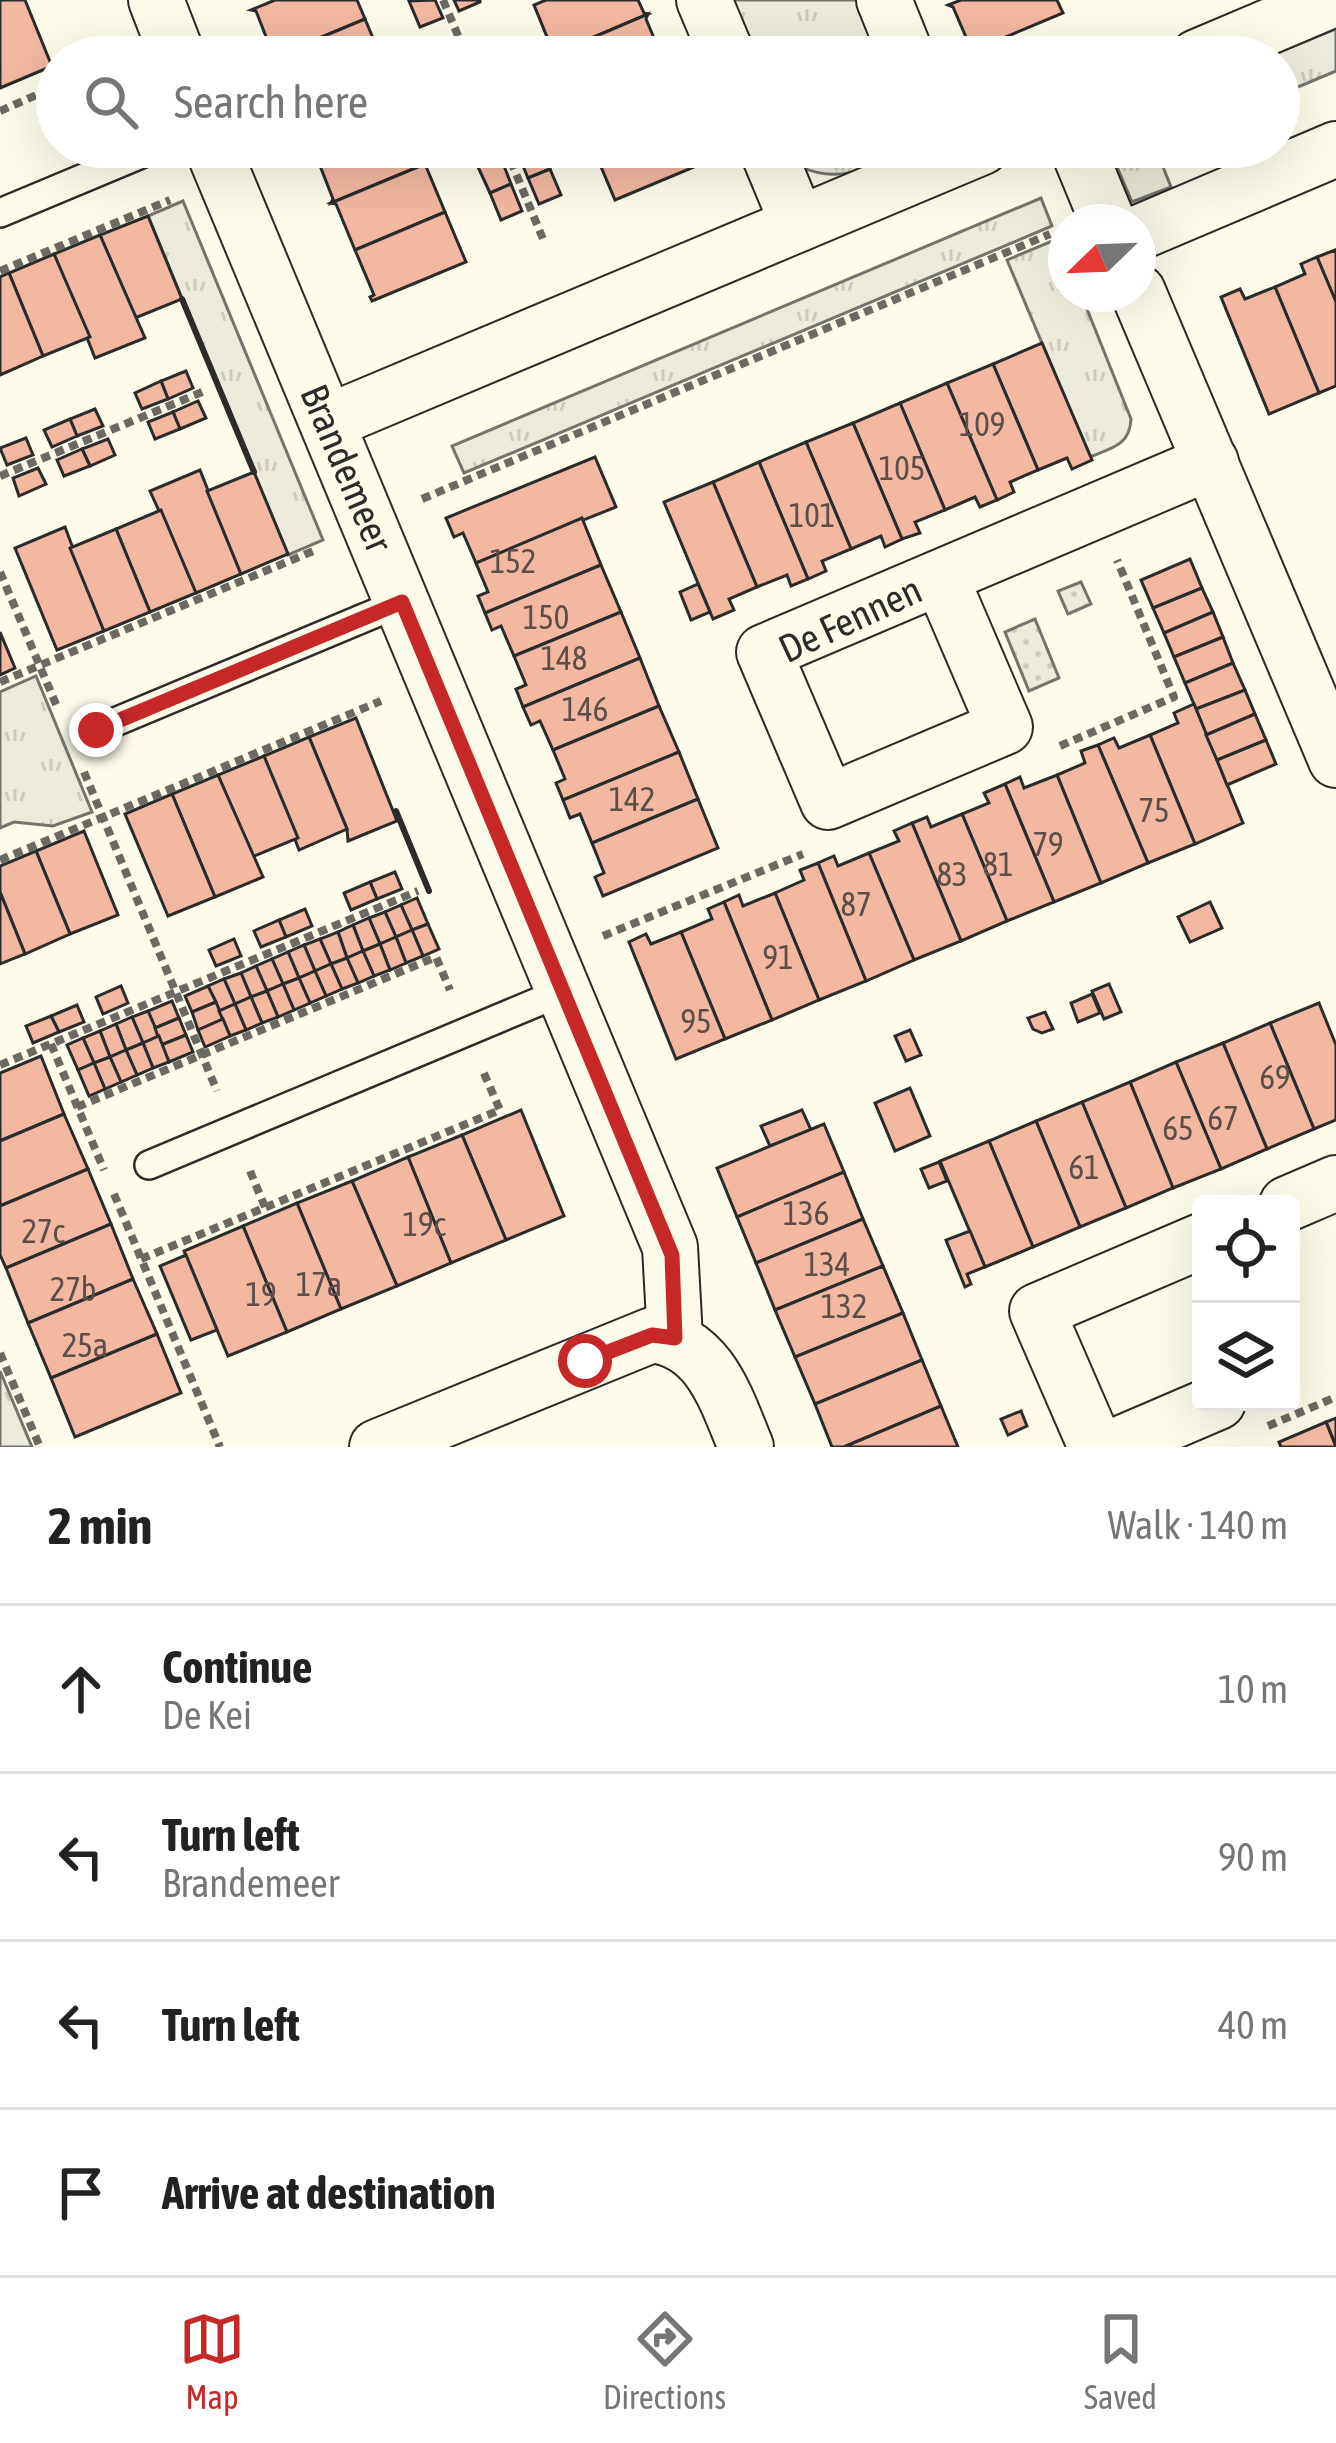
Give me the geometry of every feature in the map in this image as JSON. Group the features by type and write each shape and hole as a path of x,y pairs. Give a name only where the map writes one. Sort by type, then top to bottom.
{"street":[{"path":"156,0 170,36"},
{"path":"704,0 719,36"},
{"path":"884,0 899,36"},
{"path":"1247,36 1332,0"},
{"path":"1300,164 1336,149"},
{"path":"775,168 799,224"},
{"path":"328,422 923,168"},
{"path":"1086,168 1101,204"},
{"path":"1156,225 1291,168"},
{"name":"Brandemeer","path":"201,169 328,422 670,1247 675,1338"},
{"path":"1147,312 1336,760"},
{"name":"De Fennen","path":"941,578 1005,727 828,802 764,652 1211,462"},
{"path":"1300,1198 1336,1183"},
{"path":"1096,1447 1037,1311 1192,1245"},
{"path":"377,1447 652,1335 675,1338 694,1350 711,1370 746,1447"},
{"path":"1113,1447 1198,1411"}],"lane":[{"path":"0,213 108,168"},
{"path":"96,730 402,602"},
{"path":"149,1165 564,992"}],"path":[{"path":"443,0 458,36"},
{"path":"0,110 36,95"},
{"path":"514,168 543,239"},
{"path":"0,271 201,169"},
{"path":"421,500 1048,235"},
{"path":"0,476 207,390"},
{"path":"1043,752 1174,697 1097,511"},
{"path":"0,682 336,542"},
{"path":"0,572 39,665"},
{"path":"0,860 399,693"},
{"path":"102,817 233,1130"},
{"path":"603,936 803,854"},
{"path":"0,1065 418,891"},
{"path":"51,1044 105,1172"},
{"path":"114,1194 220,1447"},
{"path":"0,1353 40,1447"}],"green space":[{"path":"722,0 866,0 881,36 737,36"},
{"path":"1336,29 1336,71 1300,86 1300,44"},
{"path":"804,168 864,168 839,174"},
{"path":"1163,168 1171,187 1132,202 1118,169"},
{"path":"1041,198 1048,228 464,473 452,446"},
{"path":"183,201 323,540 288,555 148,216"},
{"path":"1048,243 1048,312 1088,312 1131,419 1127,435 1112,448 1090,457 1007,260"},
{"path":"1081,582 1091,604 1068,614 1058,591"},
{"path":"1035,619 1059,678 1029,691 1005,632"},
{"path":"36,676 92,812 53,826 14,822 0,828 0,692"},
{"path":"0,1371 32,1447 0,1447"}],"building":[{"path":"0,0 25,0 40,36 36,36 36,73 0,88"},
{"path":"275,0 357,0 365,19 324,36 266,36 256,11 251,10"},
{"path":"435,0 443,18 420,27 409,1"},
{"path":"454,0 480,0 480,2 459,11"},
{"path":"546,0 638,0 648,14 596,36 547,36 534,5"},
{"path":"961,0 1057,0 1063,13 1008,36 966,36 948,5"},
{"path":"648,14 653,36 596,36"},
{"path":"365,19 372,36 324,36"},
{"path":"321,168 415,168 331,203"},
{"path":"415,168 427,168 445,212 355,250 336,204 331,203"},
{"path":"478,168 505,168 511,184 490,193"},
{"path":"524,168 550,168 550,169 528,178"},
{"path":"602,168 692,168 615,200"},
{"path":"550,169 561,195 539,204 528,178"},
{"path":"511,184 522,211 501,220 490,193"},
{"path":"445,212 466,262 372,301 374,295 355,250"},
{"path":"148,216 182,299 135,318 100,235"},
{"path":"100,235 145,338 95,358 54,254"},
{"path":"1336,253 1336,302 1317,257"},
{"path":"54,254 90,337 43,356 9,273"},
{"path":"1317,257 1336,302 1336,386 1319,393 1275,287 1305,274 1301,264"},
{"path":"9,273 43,356 0,375 0,277"},
{"path":"1275,287 1319,393 1269,414 1221,297 1240,289 1245,299"},
{"path":"1042,343 1092,460 1072,469 1067,458 1038,470 993,364"},
{"path":"993,364 1038,470 1010,482 1014,492 997,500 947,383"},
{"path":"186,371 193,388 168,399 161,381"},
{"path":"161,381 168,399 142,409 135,393"},
{"path":"947,383 997,500 980,507 975,497 945,510 900,403"},
{"path":"198,401 206,418 180,429 173,412"},
{"path":"900,403 945,510 915,522 920,533 902,539 853,423"},
{"path":"95,409 103,426 77,436 70,419"},
{"path":"173,412 180,429 155,439 148,422"},
{"path":"70,419 77,436 52,447 44,430"},
{"path":"853,423 902,539 885,547 881,536 851,549 806,442"},
{"path":"26,438 33,455 7,465 0,448"},
{"path":"108,439 115,455 90,466 82,449"},
{"path":"806,442 851,549 822,561 826,571 808,579 759,462"},
{"path":"82,449 90,466 64,476 57,460"},
{"path":"595,457 616,507 476,563 463,533 454,537 446,518"},
{"path":"759,462 808,579 791,586 787,575 757,587 713,482"},
{"path":"38,468 46,484 19,496 13,478"},
{"path":"200,470 241,574 196,593 150,491"},
{"path":"254,472 288,554 241,574 207,491"},
{"path":"713,482 757,587 729,599 734,610 713,619 664,502"},
{"path":"161,510 196,593 150,612 116,529"},
{"path":"582,518 601,565 485,613 478,596 488,592 476,563"},
{"path":"65,527 104,631 57,650 15,548"},
{"path":"116,529 150,612 104,631 70,548"},
{"path":"1190,559 1202,588 1153,608 1141,580"},
{"path":"601,565 621,612 514,656 501,626 492,630 485,613"},
{"path":"698,584 710,612 691,620 680,592"},
{"path":"1202,588 1213,612 1164,633 1153,608"},
{"path":"621,612 640,658 523,707 516,689 526,685 514,656"},
{"path":"1213,612 1223,637 1174,657 1164,633"},
{"path":"0,632 15,668 0,675"},
{"path":"1223,637 1233,663 1185,683 1174,657"},
{"path":"640,658 659,706 553,750 540,721 531,725 523,707"},
{"path":"1233,663 1245,690 1196,709 1185,683"},
{"path":"1245,690 1255,714 1206,735 1196,709"},
{"path":"1194,704 1243,823 1195,844 1150,735 1178,723 1174,713"},
{"path":"659,706 679,752 563,800 556,783 565,779 553,750"},
{"path":"1255,714 1266,740 1217,760 1206,735"},
{"path":"356,718 397,821 348,841 309,737"},
{"path":"1150,735 1195,844 1148,863 1098,745 1114,738 1119,748"},
{"path":"309,737 347,829 299,850 264,756"},
{"path":"1266,740 1276,764 1227,785 1217,760"},
{"path":"1098,745 1148,863 1101,883 1057,775 1085,763 1081,751"},
{"path":"679,752 698,799 592,843 580,814 570,818 563,800"},
{"path":"264,756 298,838 252,857 218,775"},
{"path":"218,775 263,877 215,897 172,794"},
{"path":"1057,775 1101,883 1054,902 1005,784 1020,777 1024,788"},
{"path":"1005,784 1054,902 1007,921 962,814 989,803 984,793"},
{"path":"172,794 215,897 168,916 125,814"},
{"path":"698,799 718,848 603,896 595,877 604,873 592,843"},
{"path":"962,814 1007,921 961,941 912,823 927,817 931,827"},
{"path":"912,823 961,941 914,960 869,853 899,841 894,831"},
{"path":"84,831 118,915 70,934 36,851"},
{"path":"36,851 70,934 25,954 0,892 0,866"},
{"path":"869,853 914,960 866,981 818,863 834,856 838,866"},
{"path":"818,863 866,981 819,1000 775,893 804,880 800,870"},
{"path":"395,872 402,889 377,899 370,882"},
{"path":"370,882 377,899 351,910 344,893"},
{"path":"0,892 25,954 0,964"},
{"path":"775,893 819,1000 772,1020 724,902 739,895 743,906"},
{"path":"417,898 428,924 412,930 401,905"},
{"path":"724,902 772,1020 725,1039 681,932 712,919 708,909"},
{"path":"1210,902 1222,928 1190,942 1178,917"},
{"path":"401,905 412,930 396,937 385,912"},
{"path":"305,909 312,926 286,937 279,920"},
{"path":"385,912 396,937 380,944 369,918"},
{"path":"369,918 380,944 363,951 353,925"},
{"path":"279,920 286,937 261,947 254,931"},
{"path":"428,924 439,949 423,956 412,930"},
{"path":"353,925 363,951 347,958 338,932"},
{"path":"412,930 423,956 406,963 396,937"},
{"path":"338,932 347,958 331,964 320,939"},
{"path":"681,932 725,1039 676,1059 629,942 646,934 651,944"},
{"path":"396,937 406,963 390,970 380,944"},
{"path":"234,939 241,956 216,966 209,950"},
{"path":"320,939 331,964 315,971 304,945"},
{"path":"380,944 390,970 374,976 363,951"},
{"path":"304,945 315,971 299,978 288,952"},
{"path":"363,951 374,976 358,983 347,958"},
{"path":"288,952 299,978 283,984 272,959"},
{"path":"347,958 358,983 342,989 331,964"},
{"path":"272,959 283,984 267,991 256,966"},
{"path":"331,964 342,989 326,996 315,971"},
{"path":"256,966 267,991 251,997 241,973"},
{"path":"315,971 326,996 310,1003 299,978"},
{"path":"241,973 251,997 235,1004 224,979"},
{"path":"299,978 310,1003 294,1010 283,984"},
{"path":"224,979 235,1004 219,1011 208,986"},
{"path":"283,984 294,1010 278,1017 267,991"},
{"path":"1109,984 1121,1012 1104,1019 1092,991"},
{"path":"121,986 128,1003 103,1014 96,997"},
{"path":"208,986 216,1002 192,1012 185,996"},
{"path":"267,991 278,1017 262,1023 251,997"},
{"path":"1092,994 1100,1013 1078,1022 1071,1003"},
{"path":"251,997 262,1023 246,1030 235,1004"},
{"path":"172,1001 179,1018 155,1028 148,1011"},
{"path":"216,1002 223,1019 198,1030 192,1012"},
{"path":"1319,1003 1336,1045 1336,1120 1314,1129 1270,1023"},
{"path":"235,1004 246,1030 230,1036 219,1011"},
{"path":"77,1005 84,1022 59,1032 51,1016"},
{"path":"148,1011 159,1036 143,1043 132,1017"},
{"path":"1045,1012 1053,1029 1042,1033 1033,1029 1028,1018"},
{"path":"51,1016 59,1032 33,1043 26,1026"},
{"path":"132,1017 143,1043 126,1050 116,1024"},
{"path":"179,1018 186,1035 161,1045 155,1028"},
{"path":"223,1019 230,1036 205,1047 198,1030"},
{"path":"1270,1023 1314,1129 1267,1149 1223,1043"},
{"path":"116,1024 126,1050 110,1057 100,1031"},
{"path":"910,1030 921,1055 906,1061 895,1036"},
{"path":"100,1031 110,1057 94,1063 83,1038"},
{"path":"186,1035 193,1052 169,1062 161,1045"},
{"path":"159,1036 169,1062 153,1068 143,1043"},
{"path":"83,1038 94,1063 78,1070 67,1045"},
{"path":"143,1043 153,1068 137,1075 126,1050"},
{"path":"1223,1043 1267,1149 1221,1169 1176,1062"},
{"path":"126,1050 137,1075 121,1082 110,1057"},
{"path":"41,1056 64,1114 0,1141 0,1073"},
{"path":"110,1057 121,1082 105,1089 94,1063"},
{"path":"1176,1062 1221,1169 1173,1188 1130,1082"},
{"path":"94,1063 105,1089 89,1096 78,1070"},
{"path":"1130,1082 1173,1188 1126,1208 1082,1102"},
{"path":"910,1088 930,1136 895,1151 875,1103"},
{"path":"1082,1102 1126,1208 1080,1227 1036,1121"},
{"path":"521,1110 564,1216 506,1240 462,1135"},
{"path":"802,1110 811,1130 770,1146 761,1126"},
{"path":"64,1114 88,1169 0,1206 0,1141"},
{"path":"1036,1121 1080,1227 1033,1247 989,1141"},
{"path":"824,1124 844,1172 737,1217 717,1168"},
{"path":"462,1135 506,1240 451,1263 408,1157"},
{"path":"989,1141 1033,1247 985,1267 940,1161"},
{"path":"408,1157 451,1263 397,1286 352,1181"},
{"path":"939,1162 947,1181 929,1188 921,1169"},
{"path":"88,1169 111,1224 6,1268 0,1255 0,1206"},
{"path":"844,1172 863,1219 756,1263 737,1217"},
{"path":"352,1181 397,1286 341,1309 297,1203"},
{"path":"297,1203 341,1309 287,1332 243,1226"},
{"path":"863,1219 883,1266 775,1310 756,1263"},
{"path":"111,1224 133,1279 28,1323 6,1268"},
{"path":"243,1226 287,1332 228,1356 184,1251"},
{"path":"970,1231 985,1267 967,1274 971,1284 965,1287 946,1240"},
{"path":"186,1255 217,1330 191,1340 160,1266"},
{"path":"883,1266 903,1313 795,1357 775,1310"},
{"path":"133,1279 157,1334 51,1378 28,1323"},
{"path":"903,1313 922,1360 815,1404 795,1357"},
{"path":"157,1334 181,1393 75,1437 51,1378"},
{"path":"922,1360 941,1406 844,1447 832,1447 815,1404"},
{"path":"941,1406 958,1447 844,1447"},
{"path":"1021,1411 1027,1426 1008,1435 1001,1419"},
{"path":"1336,1418 1336,1446 1326,1422"},
{"path":"1326,1422 1336,1447 1281,1447 1279,1442"}],"wall":[{"path":"182,299 254,472"},
{"path":"396,811 429,891"}],"route":[{"path":"96,730 402,602 672,1255 675,1338 652,1335 585,1361"}]}
